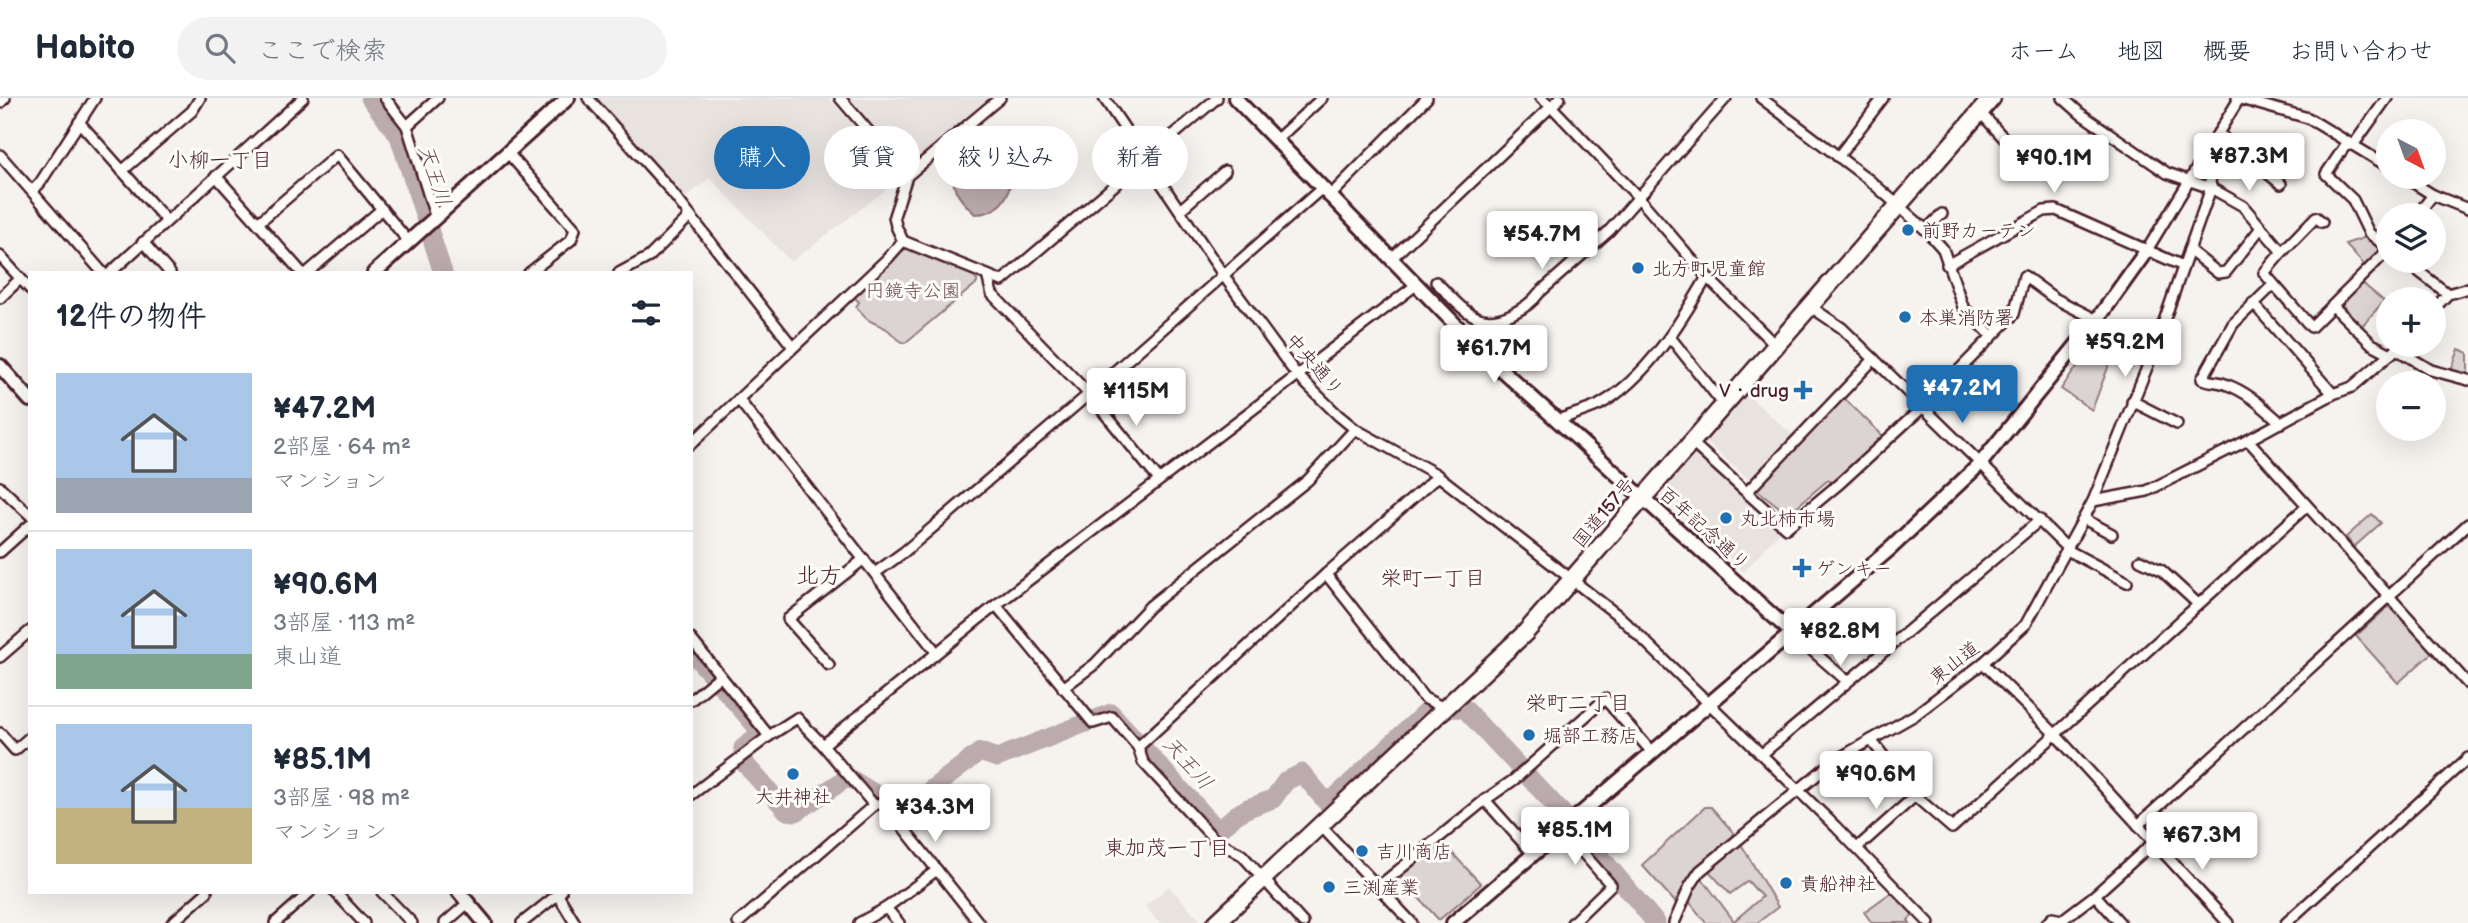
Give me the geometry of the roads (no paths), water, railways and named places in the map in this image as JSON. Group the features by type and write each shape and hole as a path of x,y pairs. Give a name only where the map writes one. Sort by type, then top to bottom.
{"highway":[{"name":"国道157号","path":"1216,923 1525,633 1992,98"}],"street":[{"path":"0,103 5,98"},
{"path":"32,191 40,183 95,98"},
{"path":"122,171 191,111 200,98"},
{"path":"112,271 303,98"},
{"path":"385,98 407,126 436,219"},
{"path":"407,126 439,98"},
{"path":"376,271 568,98"},
{"path":"588,98 666,185 793,347"},
{"path":"840,98 864,126"},
{"path":"920,165 1000,98"},
{"name":"中央通り","path":"1104,98 1123,126"},
{"path":"1184,126 1217,98"},
{"name":"百年記念通り","path":"1234,98 1485,354 1791,632"},
{"path":"1275,141 1322,98"},
{"path":"875,573 904,552 1224,276 1325,193 1427,98"},
{"path":"1541,98 1638,197 1707,277 1776,346"},
{"path":"1392,258 1560,98"},
{"path":"1436,282 1466,310 1479,318 1491,319 1530,305 1539,293 1609,231 1726,98"},
{"path":"1760,98 1868,179 1926,230 1943,249 1963,307 1992,336"},
{"path":"1838,157 1883,98"},
{"path":"2063,98 2081,114 2167,173 2211,188 2243,206 2260,229 2283,252"},
{"path":"2376,239 2369,233 2353,200 2326,174 2345,146 2354,144 2387,98"},
{"path":"1453,923 1891,548 1980,464 2097,320 2147,250 2238,99 2255,100 2308,118 2376,158"},
{"path":"1980,113 2012,147"},
{"path":"79,122 166,220"},
{"path":"2218,134 2281,184"},
{"name":"東山道","path":"1674,923 1690,886 1700,871 1834,761 1915,715 1983,663 2026,624 2093,501 2152,355 2211,188 2210,180 2228,142"},
{"path":"508,153 575,229 571,240 532,271"},
{"path":"0,155 101,271"},
{"path":"258,223 337,155 409,242"},
{"path":"1180,210 1225,171"},
{"path":"216,176 302,271"},
{"path":"903,189 894,216 895,226 903,241 1002,281 1110,189"},
{"name":"中央通り","path":"1166,189 1224,276 1296,374 1338,415 1355,429 1438,476 1620,617 1857,848 1929,923"},
{"path":"2423,189 2468,209"},
{"path":"2427,203 2433,195"},
{"path":"306,271 382,209"},
{"path":"1947,265 2044,211 2056,210 2183,266"},
{"path":"1926,230 1942,214"},
{"path":"623,271 649,257 690,216"},
{"path":"2322,222 2316,217 2264,273 2312,327 2376,262"},
{"path":"2189,250 2218,273 2226,272 2260,229"},
{"path":"693,442 903,241"},
{"path":"143,242 168,271"},
{"path":"0,256 28,287"},
{"path":"2421,273 2448,294 2468,288"},
{"path":"987,275 992,294 1089,394 1159,480"},
{"path":"1691,442 1786,528 1923,407 2014,314 2024,276 2054,298 2097,320"},
{"path":"1558,420 1599,404 1628,383 1666,344 1707,277"},
{"path":"0,298 20,279"},
{"path":"823,745 996,605 1416,285"},
{"path":"2273,285 2233,324 2202,379 2244,391 2281,423"},
{"path":"2253,303 2333,394"},
{"path":"2333,306 2376,345"},
{"path":"1811,307 1842,328 2071,552 2127,582"},
{"path":"1670,337 1724,405"},
{"path":"2093,501 2147,491 2333,394 2352,387 2387,357"},
{"path":"2409,357 2431,370 2468,380"},
{"path":"1747,492 1874,359"},
{"path":"0,366 28,398"},
{"path":"739,400 936,652"},
{"path":"2132,401 2177,424"},
{"path":"1063,688 1095,664 1150,606 1308,480 1355,429"},
{"path":"2248,440 2468,684"},
{"path":"1138,747 1326,574 1438,476"},
{"path":"0,487 28,513"},
{"path":"1871,740 1915,796 1952,828 2307,506"},
{"path":"2084,519 2112,534"},
{"path":"1762,754 2040,520"},
{"path":"2138,825 2468,524"},
{"path":"0,552 28,528"},
{"path":"829,665 788,619 864,559"},
{"path":"2140,560 2161,570 2198,604"},
{"path":"1326,574 1424,698 1446,709"},
{"path":"996,605 1093,723 1112,717 1138,747 1143,762 1214,839 1242,855 1303,923"},
{"path":"1791,632 1847,681"},
{"path":"0,657 28,633"},
{"path":"693,642 769,736"},
{"path":"1983,663 2056,734 2228,923"},
{"path":"693,698 720,676"},
{"path":"1378,887 1515,779 1605,699 1651,751"},
{"path":"693,793 797,718 874,805"},
{"path":"0,733 15,750 28,739"},
{"path":"2286,923 2468,758"},
{"path":"1857,848 1915,796"},
{"path":"1485,800 1533,854"},
{"path":"738,923 874,805 882,803 979,923"},
{"path":"1320,825 1412,923"},
{"path":"1562,830 1611,885 1572,923"},
{"path":"2047,923 2052,918 2062,920 2095,895 2154,842"},
{"path":"859,923 886,908 937,870"},
{"path":"172,923 205,894"},
{"path":"275,923 308,894"},
{"path":"337,894 364,923"},
{"path":"384,894 412,923"},
{"path":"522,923 560,894 575,923"},
{"path":"2095,895 2120,923"},
{"path":"445,923 463,898 485,923"},
{"path":"886,908 899,923"}],"waterway":[{"name":"天王川","path":"370,98 399,136 442,271"},
{"name":"天王川","path":"693,653 762,733 743,748 745,764 787,811 796,812 848,777 903,811 980,752 997,758 1111,713 1215,827 1221,828 1248,808 1273,799 1286,781 1302,773 1328,804 1429,709 1464,708 1580,832 1656,923"}],"place":[{"name":"前野カーテン","path":"1908,230"},
{"name":"北方町児童館","path":"1638,268"},
{"name":"本巣消防署","path":"1905,317"},
{"name":"V・drug","path":"1803,390"},
{"name":"丸北柿市場","path":"1726,518"},
{"name":"ゲンキー","path":"1802,568"},
{"name":"堀部工務店","path":"1529,735"},
{"name":"大井神社","path":"793,774"},
{"name":"吉川商店","path":"1362,851"},
{"name":"貴船神社","path":"1786,883"},
{"name":"三渕産業","path":"1329,887"}],"district":[{"name":"小柳一丁目","path":"220,160"},
{"name":"北方","path":"819,575"},
{"name":"栄町一丁目","path":"1433,578"},
{"name":"栄町二丁目","path":"1578,703"},
{"name":"東加茂一丁目","path":"1167,848"}],"park label":[{"name":"円鏡寺公園","path":"913,290"}]}
